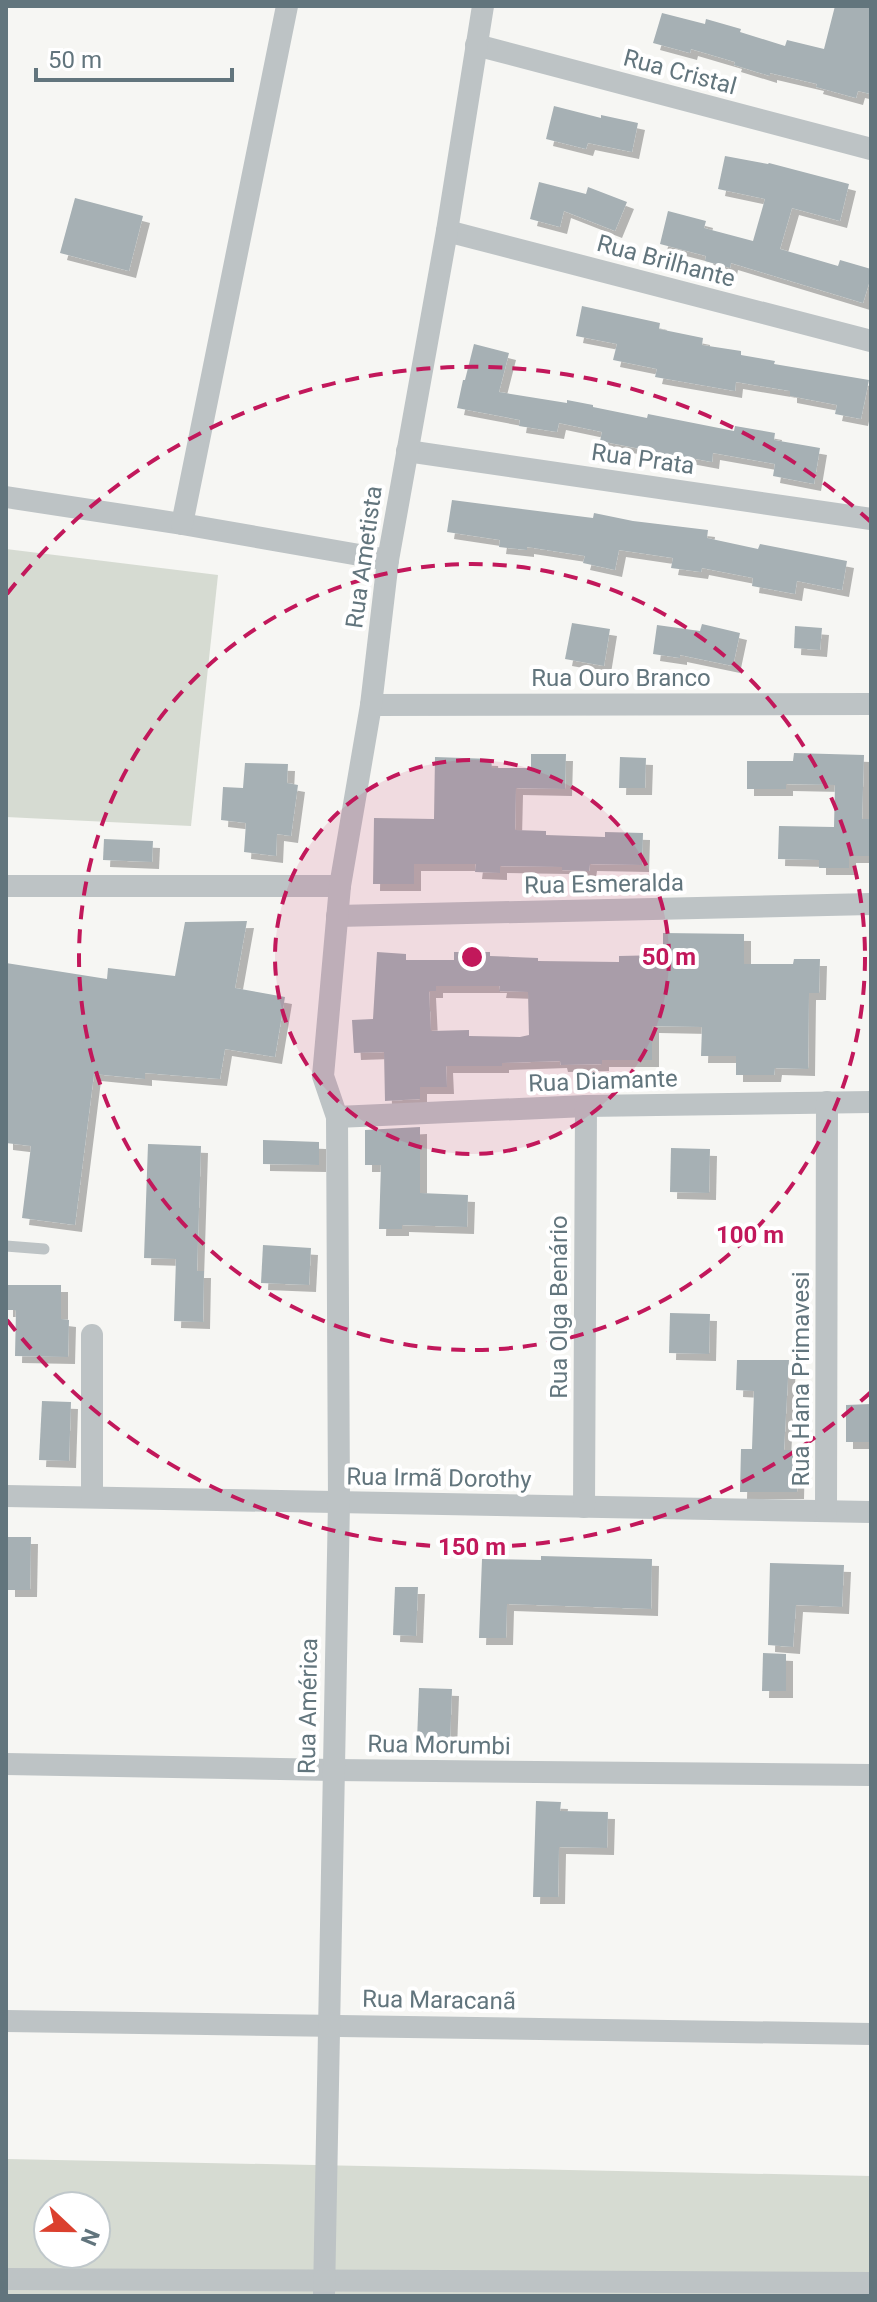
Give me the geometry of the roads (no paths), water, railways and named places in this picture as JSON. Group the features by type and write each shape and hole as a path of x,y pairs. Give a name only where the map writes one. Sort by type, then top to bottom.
{"street":[{"path":"182,524 287,6"},
{"name":"Rua Ametista","path":"337,1117 323,1076 340,886 371,705 388,560 447,231 483,6"},
{"name":"Rua Cristal","path":"476,45 871,149"},
{"name":"Rua Brilhante","path":"447,231 871,341"},
{"name":"Rua Prata","path":"407,451 871,519"},
{"path":"6,497 388,560"},
{"name":"Rua Ouro Branco","path":"371,705 871,704"},
{"path":"6,886 340,886"},
{"name":"Rua Esmeralda","path":"337,916 871,904"},
{"path":"869,1102 871,1079"},
{"name":"Rua Hana Primavesi","path":"826,1511 827,1102"},
{"name":"Rua Diamante","path":"337,1117 586,1106 869,1102"},
{"name":"Rua Olga Benário","path":"584,1507 586,1106"},
{"name":"Rua América","path":"324,2288 339,1502 337,1117"},
{"path":"92,1335 92,1497"},
{"name":"Rua Irmã Dorothy","path":"6,1496 871,1512"},
{"name":"Rua Morumbi","path":"6,1764 871,1775"},
{"name":"Rua Maracanã","path":"6,2021 871,2034"},
{"path":"6,2279 324,2288 871,2283"}],"lane":[{"path":"6,1246 44,1249"}]}
